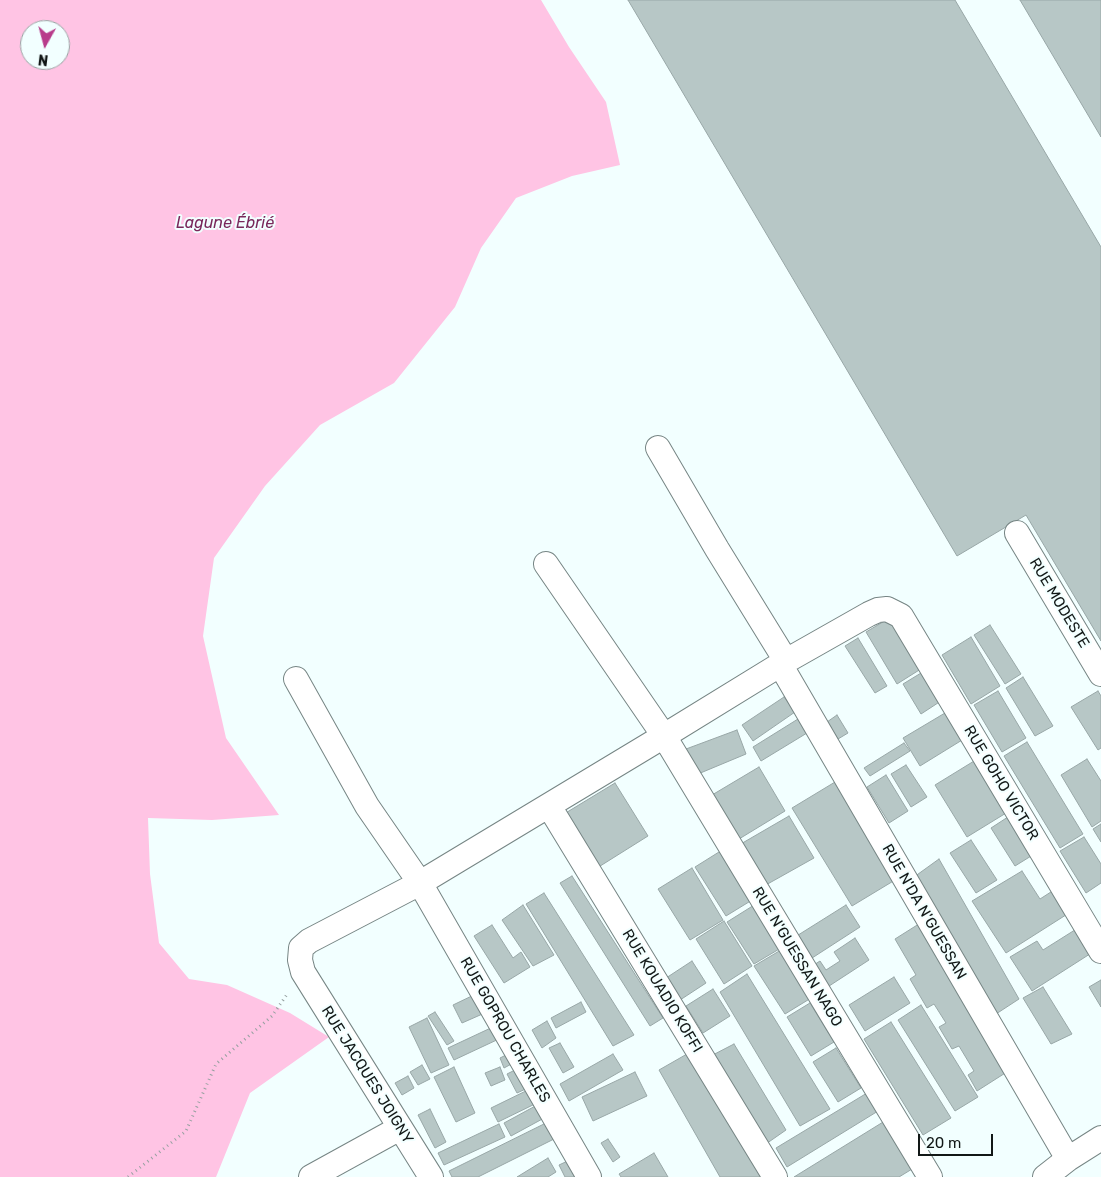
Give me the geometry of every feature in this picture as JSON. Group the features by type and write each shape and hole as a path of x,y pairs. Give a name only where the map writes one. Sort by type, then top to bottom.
{"street":[{"name":"RUE N'DA N'GUESSAN","path":"658,448 1068,1159"},
{"name":"RUE MODESTE","path":"1017,533 1101,674"},
{"name":"RUE N'GUESSAN NAGO","path":"546,564 664,736 930,1177"},
{"name":"RUE GOHO VICTOR","path":"783,662 878,610 887,609 901,616 1101,951"},
{"path":"303,972 300,960 301,948 309,941 420,883 783,662"},
{"name":"RUE GOPROU CHARLES","path":"296,679 367,806 420,883 589,1177"},
{"name":"RUE KOUADIO KOFFI","path":"549,806 775,1177"},
{"name":"RUE JACQUES JOIGNY","path":"303,972 431,1177"},
{"path":"311,1177 400,1128"},
{"path":"1045,1177 1068,1159 1101,1138"}],"path":[{"path":"128,1177 186,1131 216,1064 272,1016 303,972"}],"water":[{"name":"Lagune Ébrié","path":"0,0 541,0 569,47 606,102 620,165 572,176 516,198 481,248 455,307 394,383 320,425 265,486 214,558 203,636 226,738 279,815 212,820 148,818 150,874 159,943 189,979 227,985 290,1013 329,1037 250,1093 216,1177 0,1177"}],"building":[{"path":"628,0 955,0 1101,247 1101,641 1026,515 957,556"},
{"path":"1020,0 1101,0 1101,137"},
{"path":"893,616 924,667 897,684 866,632"},
{"path":"990,625 1021,674 1005,684 974,635"},
{"path":"971,637 1000,686 971,704 942,655"},
{"path":"858,638 887,686 875,693 845,646"},
{"path":"926,670 944,699 921,714 903,684"},
{"path":"1023,677 1053,726 1035,736 1006,688"},
{"path":"998,691 1026,738 1002,752 974,705"},
{"path":"1098,691 1101,696 1101,748 1098,750 1071,707"},
{"path":"784,697 795,712 753,741 742,725"},
{"path":"950,710 967,737 920,766 903,738"},
{"path":"837,715 848,733 838,739 827,722"},
{"path":"798,719 807,733 761,761 753,747"},
{"path":"737,730 746,754 698,774 686,749"},
{"path":"1027,742 1083,834 1060,848 1004,756"},
{"path":"904,743 910,751 870,776 864,768"},
{"path":"979,758 1011,810 967,837 935,785"},
{"path":"1087,759 1101,781 1101,821 1092,827 1061,775"},
{"path":"906,765 927,797 911,807 891,774"},
{"path":"759,767 785,811 739,839 712,795"},
{"path":"886,775 908,811 889,823 867,787"},
{"path":"840,779 900,877 852,906 792,808"},
{"path":"615,783 648,836 597,868 564,814"},
{"path":"1011,815 1036,853 1015,866 991,828"},
{"path":"789,816 814,858 764,886 739,845"},
{"path":"1101,824 1101,842 1093,829"},
{"path":"1084,837 1101,864 1101,883 1086,893 1060,851"},
{"path":"971,840 997,880 976,893 950,853"},
{"path":"727,847 757,897 726,916 695,867"},
{"path":"939,859 1019,999 996,1014 914,877"},
{"path":"692,868 723,920 690,940 658,889"},
{"path":"1022,871 1040,899 1054,890 1069,913 1006,953 972,901"},
{"path":"572,876 663,1018 650,1026 560,883"},
{"path":"544,893 634,1035 613,1046 526,904"},
{"path":"759,902 786,945 754,964 727,922"},
{"path":"523,905 554,955 533,966 502,920"},
{"path":"846,905 860,927 809,960 795,937"},
{"path":"724,921 752,966 724,984 696,939"},
{"path":"922,922 1010,1070 977,1091 968,1075 974,1071 959,1046 952,1049 939,1027 946,1023 934,1004 927,1008 910,979 916,975 895,939"},
{"path":"492,925 513,958 521,952 530,967 504,983 474,936"},
{"path":"1078,928 1093,952 1032,991 1010,957 1037,941 1043,950"},
{"path":"855,938 869,960 823,990 809,968 820,961 826,970 840,961 834,952"},
{"path":"786,947 816,995 785,1014 754,966"},
{"path":"692,961 706,983 677,1002 663,980"},
{"path":"747,974 830,1109 800,1126 720,992"},
{"path":"894,977 910,1003 865,1031 849,1005"},
{"path":"1101,980 1101,1007 1089,987"},
{"path":"1043,987 1072,1034 1051,1044 1023,998"},
{"path":"713,989 730,1016 703,1033 686,1006"},
{"path":"478,993 487,1012 462,1023 453,1005"},
{"path":"581,1002 586,1012 556,1028 551,1018"},
{"path":"810,1003 834,1042 811,1056 787,1017"},
{"path":"921,1005 978,1097 955,1111 898,1020"},
{"path":"435,1012 454,1041 447,1045 428,1016"},
{"path":"427,1018 449,1065 431,1073 409,1027"},
{"path":"547,1021 556,1038 542,1048 532,1030"},
{"path":"891,1022 951,1118 923,1135 864,1039"},
{"path":"495,1026 501,1038 454,1060 448,1048"},
{"path":"560,1043 574,1067 563,1073 549,1048"},
{"path":"734,1044 786,1130 763,1146 707,1058"},
{"path":"836,1048 861,1088 838,1102 813,1062"},
{"path":"512,1052 517,1061 504,1068 500,1058"},
{"path":"613,1054 623,1070 569,1101 560,1084"},
{"path":"687,1054 762,1177 720,1177 659,1070"},
{"path":"422,1065 430,1079 418,1085 410,1072"},
{"path":"454,1067 475,1113 456,1122 434,1077"},
{"path":"500,1067 505,1080 491,1086 485,1073"},
{"path":"521,1067 530,1087 517,1093 507,1074"},
{"path":"635,1072 647,1096 593,1121 582,1097"},
{"path":"408,1076 414,1088 402,1095 395,1083"},
{"path":"532,1088 539,1102 498,1122 491,1108"},
{"path":"872,1090 883,1108 787,1167 776,1148"},
{"path":"539,1104 546,1117 511,1136 504,1123"},
{"path":"430,1109 446,1142 435,1148 418,1115"},
{"path":"888,1119 917,1166 899,1177 794,1177"},
{"path":"552,1120 560,1136 478,1177 452,1177 449,1171"},
{"path":"499,1124 505,1137 444,1165 438,1153"},
{"path":"608,1139 620,1157 613,1162 601,1143"},
{"path":"654,1153 668,1177 621,1177 619,1174"},
{"path":"548,1158 556,1172 548,1177 517,1177"},
{"path":"574,1158 582,1177 565,1177 559,1165"}]}
